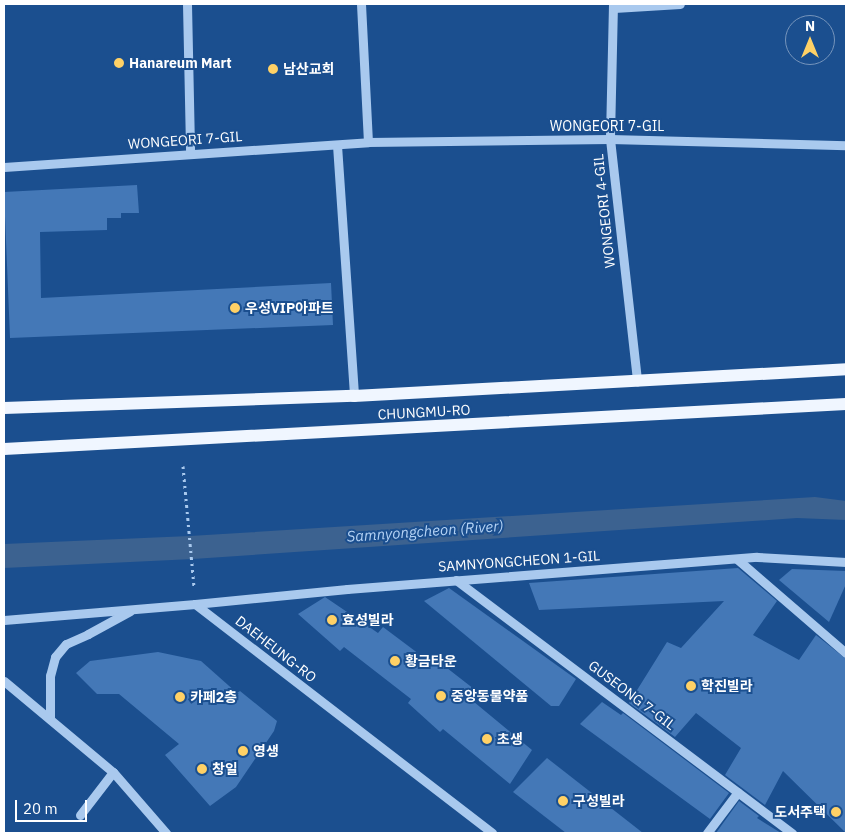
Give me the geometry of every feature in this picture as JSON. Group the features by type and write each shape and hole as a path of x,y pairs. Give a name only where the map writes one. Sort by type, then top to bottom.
{"main road":[{"name":"CHUNGMU-RO","path":"4,408 354,396 846,369"},
{"name":"CHUNGMU-RO","path":"4,449 846,404"}],"street":[{"path":"187,4 190,153"},
{"path":"361,4 368,142"},
{"name":"WONGEORI 4-GIL","path":"637,381 610,139 614,6 680,4"},
{"name":"WONGEORI 7-GIL","path":"4,167 368,142 610,139 846,145"},
{"path":"337,145 354,396"},
{"name":"SAMNYONGCHEON 1-GIL","path":"195,604 456,580 757,557 846,562"},
{"path":"737,559 846,653"},
{"name":"GUSEONG 7-GIL","path":"456,580 792,833"},
{"path":"4,620 195,604"},
{"name":"DAEHEUNG-RO","path":"195,604 492,833"},
{"path":"50,719 50,676 56,657 66,644 134,609"},
{"path":"4,681 114,772 166,833"},
{"path":"80,815 114,772"},
{"path":"707,833 738,792"}],"path":[{"path":"184,466 195,604"}],"water":[{"name":"Samnyongcheon (River)","path":"815,497 846,501 846,520 797,518 193,559 4,568 4,544 190,536"}],"building":[{"path":"137,185 139,213 121,213 121,218 107,218 107,230 40,232 41,298 331,283 333,325 10,338 4,192"},
{"path":"738,568 777,601 753,635 799,660 816,635 846,659 846,833 783,771 765,805 725,775 741,748 696,713 675,737 629,703 667,642 681,648 724,601 539,610 529,583"},
{"path":"792,569 846,571 846,584 829,622 779,580"},
{"path":"449,588 576,679 559,706 551,706 424,601"},
{"path":"325,597 378,633 383,627 435,666 438,661 474,689 468,697 532,750 510,784 443,729 440,732 408,703 411,699 344,647 340,651 298,614"},
{"path":"158,652 201,661 237,693 240,691 277,721 274,731 236,787 210,806 165,755 179,744 119,694 97,694 76,673 90,661"},
{"path":"602,702 621,715 623,713 729,793 710,819 580,724"},
{"name":"구성빌라","path":"547,758 643,833 566,833 513,792"},
{"path":"739,801 759,816 757,818 781,833 716,833"}],"place":[{"name":"Hanareum Mart","path":"119,63"},
{"name":"남산교회","path":"273,69"},
{"name":"우성VIP아파트","path":"235,308"},
{"name":"효성빌라","path":"332,620"},
{"name":"황금타운","path":"395,661"},
{"name":"학진빌라","path":"691,686"},
{"name":"중앙동물약품","path":"441,696"},
{"name":"카페2층","path":"180,697"},
{"name":"초생","path":"487,739"},
{"name":"영생","path":"243,751"},
{"name":"창일","path":"202,769"},
{"name":"구성빌라","path":"563,801"},
{"name":"도서주택","path":"836,812"}]}
